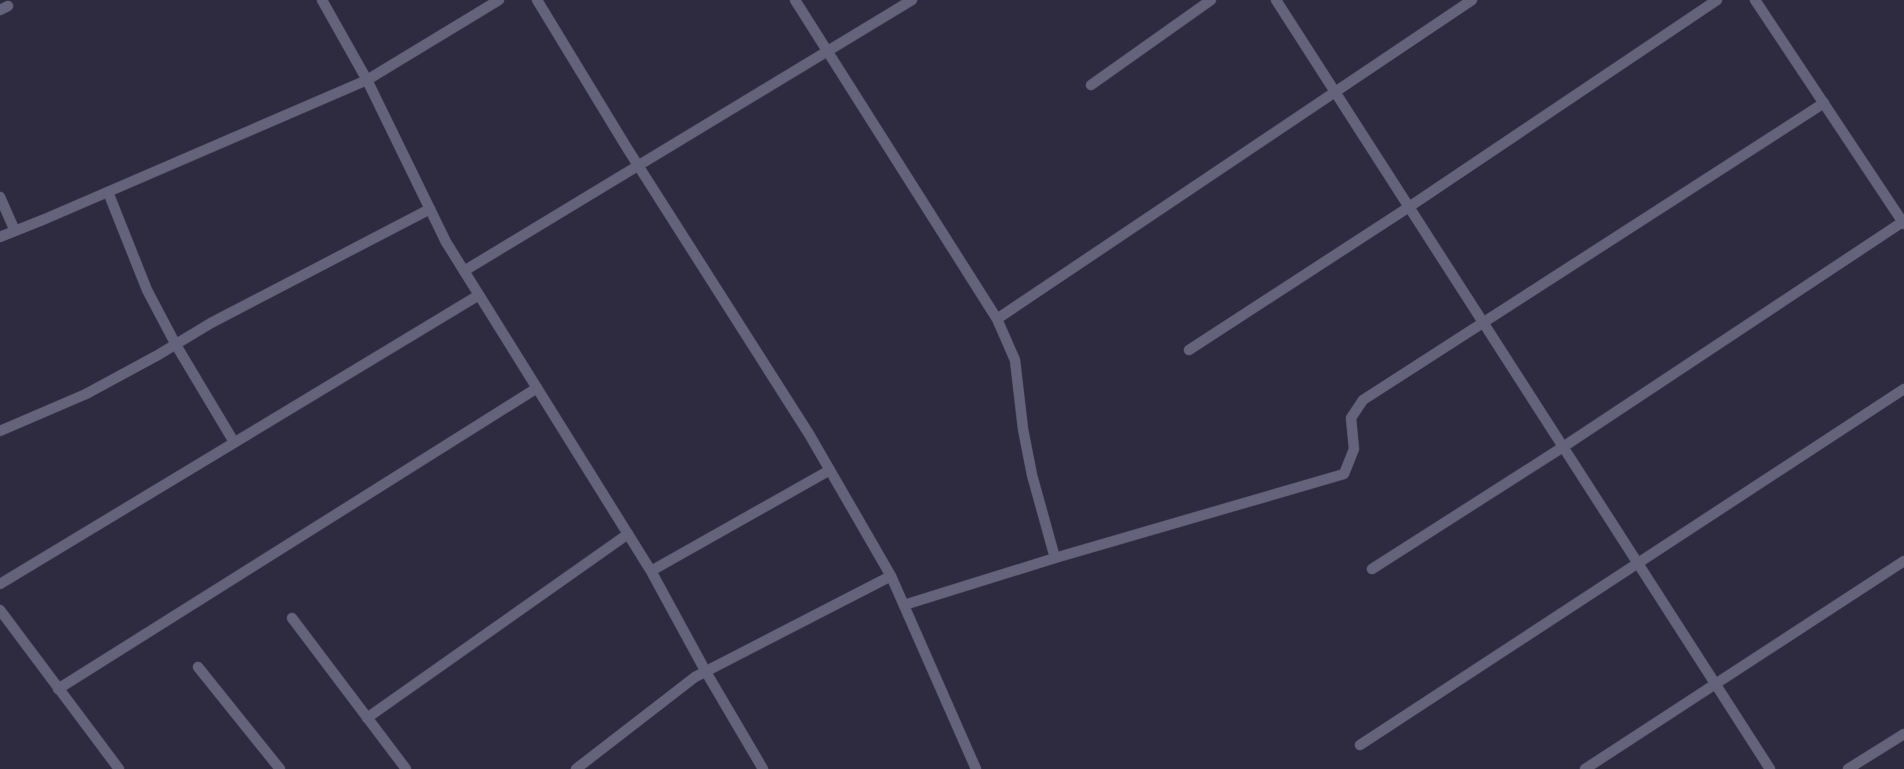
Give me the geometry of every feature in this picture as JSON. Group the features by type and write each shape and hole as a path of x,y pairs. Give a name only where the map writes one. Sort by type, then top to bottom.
{"street":[{"path":"322,0 367,80 446,242 651,570 706,672 763,769"},
{"path":"0,237 367,80 499,0"},
{"path":"537,0 638,166 809,434 891,576 976,769"},
{"path":"795,0 997,319 1015,360 1023,429 1032,475 1055,558"},
{"path":"464,271 912,0"},
{"path":"1091,85 1211,0"},
{"path":"1276,0 1770,769"},
{"path":"997,319 1472,0"},
{"path":"1189,350 1409,207 1717,0"},
{"path":"1372,569 1563,447 1904,223 1755,0"},
{"path":"904,605 1055,558 1344,474 1354,449 1352,418 1363,400 1484,324 1824,103"},
{"path":"108,192 147,290 176,345 234,442"},
{"path":"0,197 15,231"},
{"path":"0,431 86,394 176,345 211,323 430,209"},
{"path":"0,584 479,295"},
{"path":"58,689 537,388"},
{"path":"1360,745 1904,389"},
{"path":"651,570 830,470"},
{"path":"367,718 628,534"},
{"path":"1586,769 1904,561"},
{"path":"576,769 695,678 891,576"},
{"path":"0,610 119,769"},
{"path":"292,618 406,769"},
{"path":"198,667 280,769"},
{"path":"1848,769 1904,734"}]}
